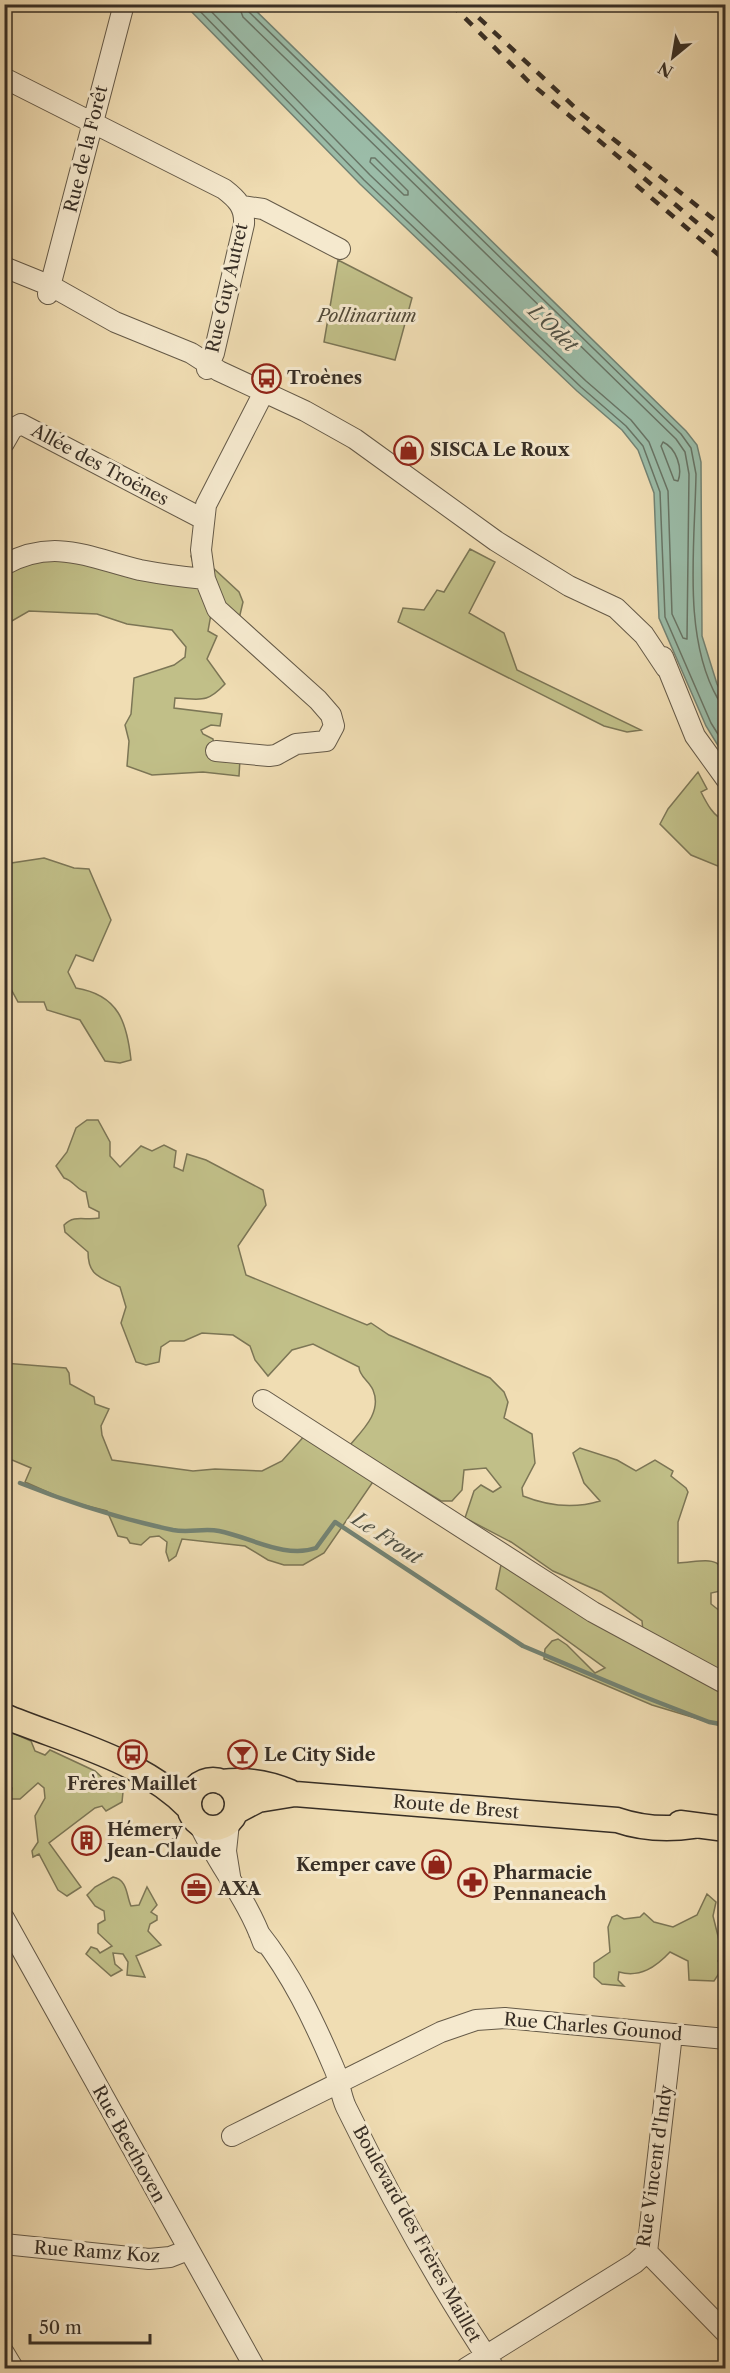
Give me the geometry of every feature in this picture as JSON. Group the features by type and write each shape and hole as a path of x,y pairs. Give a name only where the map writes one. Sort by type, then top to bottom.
{"main road":[{"name":"Route de Brest","path":"4,1716 146,1773 172,1791 194,1816"},
{"name":"Route de Brest","path":"146,1773 214,1782 240,1780 263,1783 296,1794"},
{"path":"214,1782 234,1791 238,1804 233,1817 214,1829 194,1816 190,1795 214,1782"},
{"name":"Route de Brest","path":"233,1817 258,1800 296,1794 616,1820 641,1817 726,1829"}],"street":[{"name":"Rue de la Forêt","path":"50,290 91,124 124,4"},
{"name":"Rue Guy Autret","path":"4,78 91,124 224,189 242,206 263,209 340,249"},
{"name":"Rue Guy Autret","path":"212,368 244,224 242,206"},
{"path":"4,267 114,322 156,337 212,368 355,439 476,528 543,568 594,585 635,611 654,636 695,736 726,779"},
{"path":"4,277 50,290"},
{"path":"216,751 276,755 296,744 326,741 334,726 331,715 318,700 217,609 205,579 201,550 206,506 264,392"},
{"name":"Allée des Troënes","path":"4,443 12,429 21,424 203,519"},
{"path":"4,565 28,553 48,550 80,554 139,570 205,579"},
{"path":"263,1401 594,1612 726,1684"},
{"name":"Boulevard des Frères Maillet","path":"194,1816 211,1850 231,1878 259,1933 290,1978 338,2090 376,2168 430,2265 490,2363"},
{"name":"Boulevard des Frères Maillet","path":"231,1878 226,1851 233,1817"},
{"name":"Rue Beethoven","path":"4,1918 255,2368"},
{"name":"Rue Charles Gounod","path":"232,2136 338,2090 441,2032 476,2020 520,2019 726,2039"},
{"name":"Rue Vincent d'Indy","path":"466,2368 490,2363 647,2252 672,2034"},
{"name":"Rue Ramz Koz","path":"4,2244 149,2259 170,2257 188,2250"},
{"path":"647,2252 726,2333"},
{"path":"4,2353 13,2368"}],"green space":[{"name":"Pollinarium","path":"338,260 412,298 395,360 324,342"},
{"path":"470,549 495,562 469,613 504,633 517,670 641,730 627,732 604,726 398,622 403,608 424,610 437,590 444,592"},
{"path":"198,554 239,592 243,602 239,619 211,614 208,631 217,636 207,659 225,684 213,695 203,699 175,698 174,708 222,714 220,726 211,725 201,730 203,734 213,739 214,749 240,759 239,776 203,772 152,775 127,766 129,741 125,725 131,714 134,678 174,665 185,657 186,647 172,630 127,624 97,614 29,611 5,625 4,568 48,557 186,573 194,566 191,556"},
{"path":"698,772 707,789 701,792 705,800 714,813 725,820 725,869 691,855 660,824 668,809"},
{"path":"44,858 74,868 89,869 111,920 93,961 76,955 68,972 76,988 102,997 118,1013 127,1034 131,1060 120,1063 105,1061 80,1020 47,1010 44,1002 18,1002 11,989 8,971 5,971 5,864"},
{"path":"87,1120 98,1120 110,1142 110,1156 120,1167 141,1146 152,1151 164,1145 176,1151 174,1167 183,1171 187,1154 206,1160 263,1190 266,1205 238,1246 246,1275 367,1325 371,1323 389,1335 490,1378 504,1392 508,1402 504,1418 532,1434 535,1463 522,1488 523,1496 561,1505 581,1505 600,1501 584,1483 573,1453 580,1448 617,1460 636,1471 655,1460 673,1471 671,1476 688,1492 678,1522 678,1563 713,1562 722,1569 724,1578 725,1590 711,1593 711,1604 725,1615 725,1727 652,1705 544,1659 545,1649 552,1641 558,1639 595,1673 605,1668 496,1589 502,1560 644,1642 642,1621 601,1592 553,1571 511,1542 465,1518 474,1491 481,1485 493,1492 501,1487 486,1468 464,1470 462,1490 452,1501 441,1501 380,1464 377,1476 324,1553 303,1565 284,1565 268,1560 245,1546 182,1539 176,1556 169,1561 166,1552 167,1542 159,1536 150,1537 141,1545 130,1543 127,1538 118,1536 107,1511 68,1501 25,1482 31,1468 5,1457 4,1363 66,1368 70,1384 94,1397 95,1404 109,1409 101,1426 102,1435 112,1460 193,1471 215,1469 262,1471 282,1461 307,1433 342,1455 366,1425 375,1408 373,1390 359,1367 313,1344 292,1350 268,1376 255,1360 250,1346 233,1335 202,1333 184,1341 170,1341 161,1347 159,1362 146,1365 136,1362 121,1323 126,1307 120,1287 96,1275 90,1266 88,1252 65,1232 64,1225 72,1220 99,1218 99,1212 89,1207 86,1192 64,1178 56,1166 67,1152 76,1128"},
{"path":"4,1729 31,1741 35,1751 45,1755 50,1750 95,1771 107,1782 113,1777 124,1782 122,1802 106,1811 102,1806 95,1808 49,1843 81,1887 67,1896 58,1890 39,1854 33,1857 32,1851 38,1842 35,1816 45,1798 44,1788 38,1783 20,1799 10,1799 12,1788 5,1781"},
{"path":"113,1877 121,1881 126,1888 131,1906 139,1905 147,1887 157,1905 151,1912 157,1916 157,1920 150,1924 148,1931 161,1945 136,1956 145,1977 127,1975 128,1962 123,1954 113,1953 115,1964 122,1970 111,1976 86,1954 91,1947 100,1953 112,1946 98,1933 98,1924 105,1920 104,1911 95,1906 87,1895 95,1887"},
{"path":"707,1894 716,1902 713,1916 723,1956 718,1961 722,1969 714,1981 689,1980 688,1961 670,1952 647,1970 634,1974 619,1972 618,1980 624,1986 602,1984 594,1977 594,1963 610,1952 608,1927 612,1917 617,1915 624,1919 640,1917 644,1913 654,1922 673,1927 697,1915"}],"water":[{"name":"L'Odet","path":"185,5 250,5 686,431 697,445 701,462 702,636 717,684 725,700 725,757 706,726 659,618 654,493 638,450 622,430 577,391 360,184"}],"waterway":[{"name":"Le Frout","path":"20,1483 77,1504 134,1521 179,1531 219,1531 292,1551 316,1548 335,1522 523,1646 637,1694 709,1722 726,1725"}],"railway":[{"path":"451,4 528,81 726,247"},
{"path":"464,4 582,114 726,229"},
{"path":"636,185 726,261"}],"place":[{"name":"Troènes","path":"266,378"},
{"name":"SISCA Le Roux","path":"409,450"},
{"name":"Frères Maillet","path":"132,1755"},
{"name":"Le City Side","path":"243,1755"},
{"name":"Hémery Jean-Claude","path":"86,1840"},
{"name":"Kemper cave","path":"437,1865"},
{"name":"Pharmacie Pennaneach","path":"472,1883"},
{"name":"AXA","path":"197,1889"}]}
